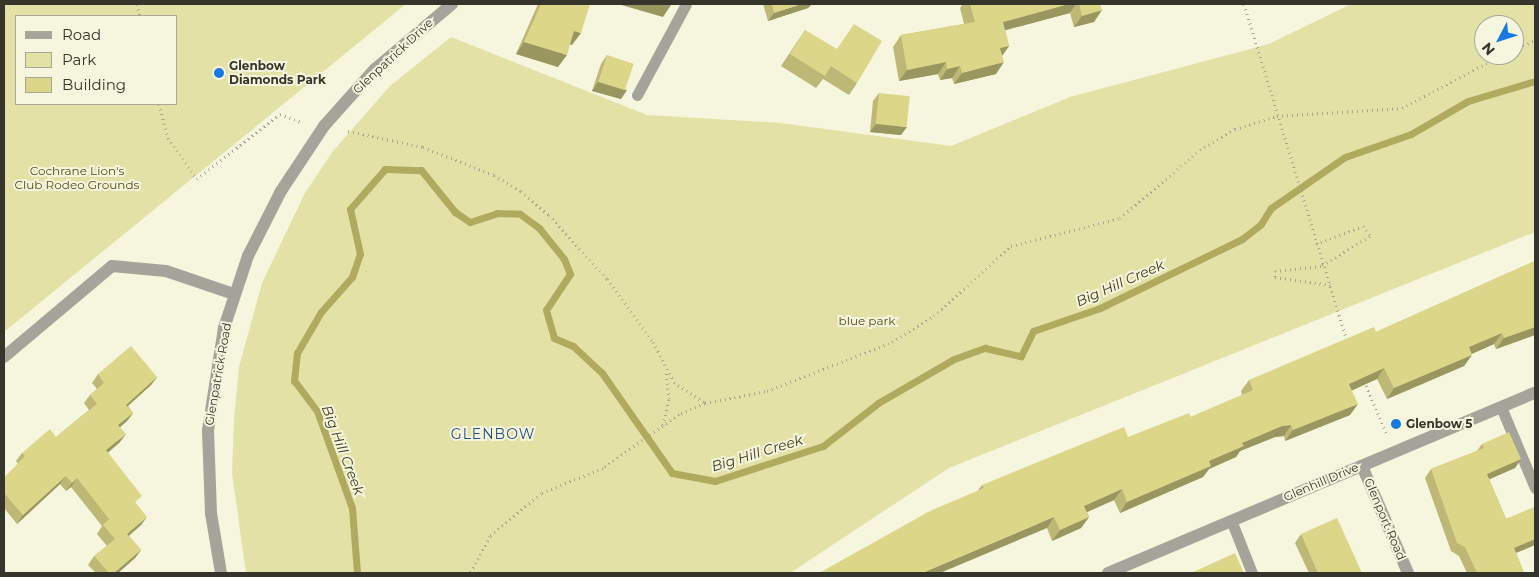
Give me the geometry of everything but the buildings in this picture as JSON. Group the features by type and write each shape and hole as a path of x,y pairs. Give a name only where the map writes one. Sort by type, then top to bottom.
{"street":[{"name":"Glenpatrick Drive","path":"234,294 267,216 324,126 375,69 452,4"},
{"path":"4,357 112,266 166,271 234,294"},
{"name":"Glenpatrick Road","path":"222,573 211,512 208,430 218,357 234,294"},
{"name":"Glenhill Drive","path":"1108,573 1535,393"},
{"name":"Glenport Road","path":"1362,466 1408,573"}],"lane":[{"path":"637,95 686,4"},
{"path":"1501,407 1535,488"},
{"path":"1231,520 1252,573"}],"path":[{"path":"1244,4 1316,244 1325,263 1330,278 1330,285 1351,349"},
{"path":"470,573 490,536 541,492 603,468 635,448 663,426 705,403 767,391 892,342 934,316 1011,246 1120,218 1221,136 1277,116 1402,108 1483,65"},
{"path":"159,105 168,138 196,179 280,114 301,122"},
{"path":"348,131 423,147 494,176 521,192 550,214 607,279 653,342 666,370 681,389 705,403"},
{"path":"1316,244 1363,226 1370,236 1325,263 1275,271 1275,277 1330,285"},
{"path":"663,426 670,399 666,370"},
{"path":"1362,375 1387,435"}],"green space":[{"name":"Cochrane Lion's Club Rodeo Grounds","path":"4,4 406,4 4,332"},
{"name":"blue park","path":"1351,4 1535,4 1535,232 949,468 790,573 246,573 232,473 234,420 239,367 262,283 305,193 333,151 390,86 451,37 647,115 781,123 951,146 1070,97 1269,44"}],"waterway":[{"name":"Big Hill Creek","path":"357,573 352,508 317,411 294,381 297,353 321,312 352,277 360,254 350,209 385,169 421,170 455,212 470,222 497,213 520,214 539,228 564,259 570,274 546,310 554,338 573,346 602,373 672,473 715,481 823,446 878,403 954,359 985,348 1021,356 1033,331 1100,308 1242,239 1261,224 1271,208 1345,157 1411,134 1468,101 1535,81"}],"place":[{"name":"Glenbow Diamonds Park","path":"219,73"},
{"name":"Glenbow 5","path":"1396,424"}],"district":[{"name":"GLENBOW","path":"493,434"}]}
